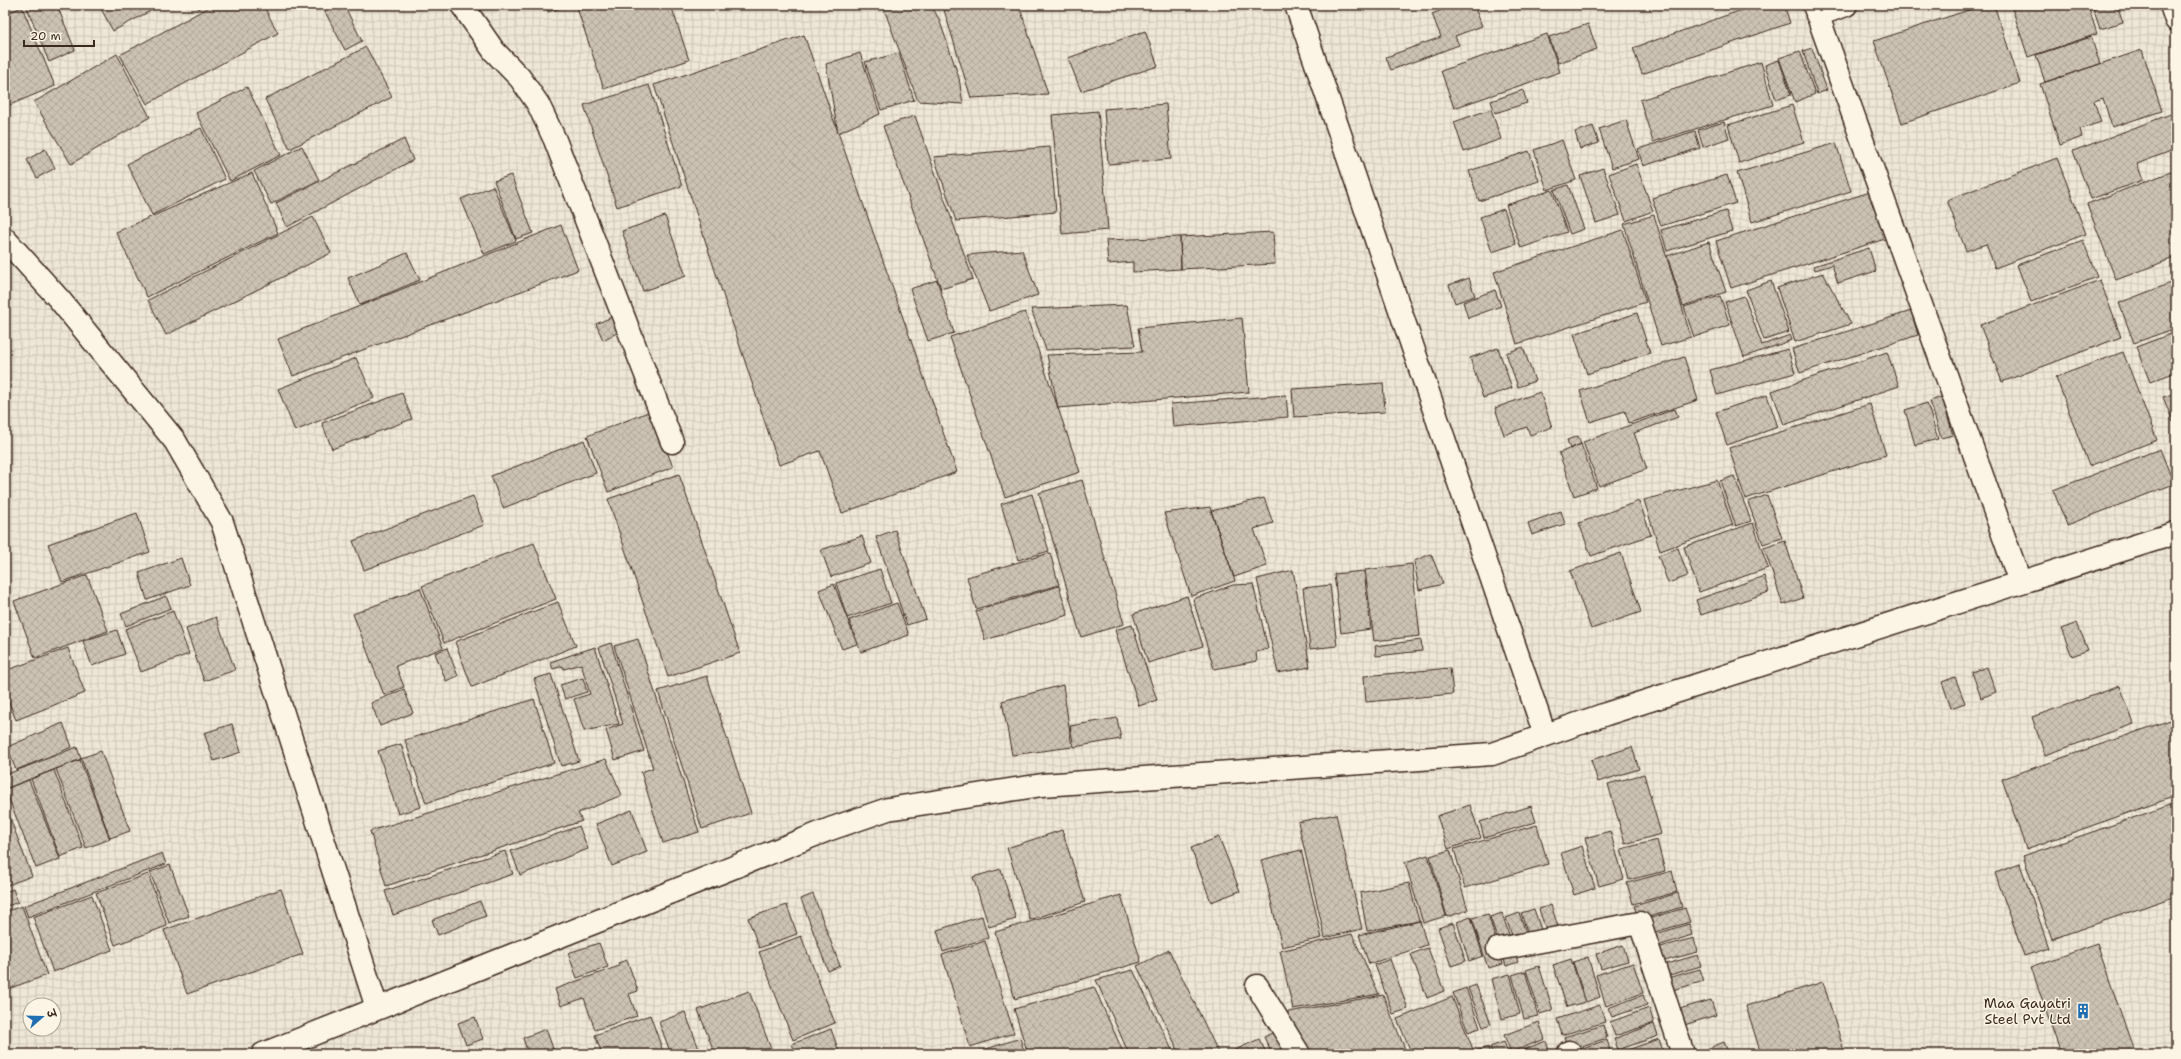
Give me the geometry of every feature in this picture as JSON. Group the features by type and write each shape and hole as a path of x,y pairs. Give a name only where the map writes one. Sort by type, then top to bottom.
{"street":[{"path":"462,5 494,51 520,78 538,104 555,140 672,442"},
{"path":"1296,5 1545,735"},
{"path":"1846,5 1815,10 2020,582"},
{"path":"2171,5 2176,20"},
{"path":"5,239 59,299 175,441 222,522 377,1008"},
{"path":"263,1054 830,829 888,809 1042,785 1492,754 1606,714 2176,532"},
{"path":"1498,950 1640,924 1684,1054"},
{"path":"1257,986 1299,1054"}],"shaded area":[{"path":"5,5 2176,5 2176,1054 5,1054"}],"building":[{"path":"26,5 57,5 75,50 49,62"},
{"path":"99,5 152,5 154,9 113,31"},
{"path":"196,5 205,5 199,9"},
{"path":"213,5 263,5 278,33 147,104 120,55"},
{"path":"332,5 344,5 362,41 345,50 324,10"},
{"path":"546,5 570,5 548,12"},
{"path":"576,5 671,5 689,60 604,89"},
{"path":"899,5 931,5 939,19 959,78 963,104 918,101 884,9"},
{"path":"1019,5 1048,94 971,98 944,10"},
{"path":"1431,5 1443,5 1432,9"},
{"path":"1455,5 1474,5 1482,26 1455,36 1459,45 1391,70 1386,57 1441,37 1432,14"},
{"path":"1678,5 1696,5 1680,10"},
{"path":"1756,5 1784,5 1790,23 1642,74 1633,48"},
{"path":"1984,5 1994,5 2020,83 1902,123 1874,41"},
{"path":"2011,5 2088,5 2097,34 2028,57"},
{"path":"2092,5 2117,5 2123,22 2100,29"},
{"path":"22,7 55,86 5,107 5,14"},
{"path":"1588,24 1597,49 1558,63 1549,37"},
{"path":"1145,31 1158,66 1081,91 1068,58"},
{"path":"1547,34 1560,72 1454,108 1441,71"},
{"path":"804,35 957,472 842,513 820,451 779,465 654,85"},
{"path":"2091,37 2100,64 2045,82 2036,55"},
{"path":"366,47 392,97 290,149 265,99"},
{"path":"1812,48 1827,90 1817,94 1803,51"},
{"path":"2142,50 2162,111 2112,127 2103,98 2094,101 2101,122 2080,129 2082,137 2060,145 2040,84"},
{"path":"1800,51 1815,94 1795,102 1779,58"},
{"path":"860,53 880,114 838,133 826,64"},
{"path":"899,53 914,100 881,110 865,62"},
{"path":"117,54 150,117 71,164 34,102"},
{"path":"1779,60 1791,95 1776,100 1765,65"},
{"path":"1761,62 1773,105 1653,142 1640,100"},
{"path":"649,85 682,186 617,207 584,105"},
{"path":"247,87 281,155 230,181 196,113"},
{"path":"1523,90 1527,103 1495,113 1491,101"},
{"path":"1166,104 1171,159 1108,164 1104,109"},
{"path":"1792,105 1804,142 1739,163 1728,125"},
{"path":"1491,109 1501,139 1464,152 1454,122"},
{"path":"1098,111 1108,230 1062,234 1052,115"},
{"path":"2176,112 2176,149 2137,164 2143,180 2091,199 2073,151"},
{"path":"915,116 973,279 941,289 883,126"},
{"path":"1626,120 1639,159 1612,168 1599,129"},
{"path":"1724,122 1729,138 1703,147 1698,130"},
{"path":"1593,126 1599,143 1580,149 1575,132"},
{"path":"201,128 225,179 152,215 127,164"},
{"path":"1695,131 1700,148 1643,166 1638,149"},
{"path":"404,139 413,160 287,227 276,203"},
{"path":"1562,140 1576,180 1547,190 1534,150"},
{"path":"1836,143 1851,191 1752,222 1737,173"},
{"path":"302,146 319,180 271,204 254,171"},
{"path":"1050,147 1056,212 956,221 934,157"},
{"path":"45,149 55,168 37,178 27,160"},
{"path":"1529,151 1539,181 1479,201 1469,171"},
{"path":"2057,158 2086,234 1995,268 1986,244 1966,251 1947,200"},
{"path":"1636,164 1653,211 1626,221 1609,174"},
{"path":"1603,168 1620,215 1596,223 1580,176"},
{"path":"2176,170 2176,257 2116,280 2087,204"},
{"path":"252,173 278,233 147,297 116,232"},
{"path":"511,175 533,233 516,239 494,181"},
{"path":"1727,175 1736,203 1661,226 1652,198"},
{"path":"1568,185 1584,229 1570,234 1554,190"},
{"path":"493,186 516,241 484,254 461,199"},
{"path":"1552,190 1567,232 1521,248 1506,205"},
{"path":"1870,192 1885,239 1731,288 1716,241"},
{"path":"1504,209 1516,244 1492,252 1480,217"},
{"path":"1726,211 1732,231 1667,251 1661,230"},
{"path":"1654,215 1691,337 1661,346 1624,224"},
{"path":"665,216 686,276 643,291 622,231"},
{"path":"313,217 331,253 166,335 148,300"},
{"path":"561,225 578,270 293,376 278,339"},
{"path":"1623,230 1646,302 1517,344 1494,272"},
{"path":"1273,232 1275,264 1181,269 1180,237"},
{"path":"1180,237 1181,269 1133,272 1133,262 1108,264 1106,240"},
{"path":"2083,240 2097,277 2031,302 2017,265"},
{"path":"1709,242 1726,292 1683,306 1667,256"},
{"path":"1869,248 1876,271 1838,283 1832,265 1815,270 1814,266"},
{"path":"1022,250 1038,295 989,311 967,255"},
{"path":"407,253 420,280 360,305 348,278"},
{"path":"1823,273 1851,324 1795,342 1777,288"},
{"path":"1469,278 1475,296 1455,303 1449,285"},
{"path":"937,280 954,333 928,341 910,289"},
{"path":"2100,280 2121,337 2002,382 1980,325"},
{"path":"1771,281 1789,332 1764,340 1746,290"},
{"path":"2176,281 2176,328 2134,343 2119,303"},
{"path":"1495,290 1501,306 1468,318 1463,302"},
{"path":"1720,296 1730,325 1694,337 1684,307"},
{"path":"1744,296 1762,345 1790,335 1792,340 1744,357 1725,302"},
{"path":"1127,305 1135,346 1046,350 1031,309"},
{"path":"1911,311 1918,335 1800,373 1792,349"},
{"path":"1025,312 1080,472 1005,497 950,337"},
{"path":"1637,313 1650,353 1587,374 1574,334"},
{"path":"614,316 621,331 603,340 596,324"},
{"path":"1242,318 1249,392 1058,408 1047,355 1142,352 1138,328"},
{"path":"2176,332 2176,372 2150,382 2136,347"},
{"path":"1523,347 1535,381 1518,387 1506,353"},
{"path":"1498,348 1512,388 1483,398 1470,358"},
{"path":"1788,349 1795,373 1717,395 1710,370"},
{"path":"1887,352 1899,386 1784,425 1772,391"},
{"path":"2123,352 2157,440 2089,466 2056,377"},
{"path":"1684,357 1698,400 1629,423 1625,411 1590,422 1580,391"},
{"path":"356,358 374,398 295,431 278,389"},
{"path":"1383,383 1385,412 1294,417 1292,389"},
{"path":"1540,392 1552,427 1530,435 1527,427 1504,435 1495,408"},
{"path":"402,393 412,419 332,449 322,423"},
{"path":"2176,393 2176,421 2173,422 2163,397"},
{"path":"1286,395 1288,417 1173,427 1171,404"},
{"path":"1767,395 1778,427 1727,445 1716,412"},
{"path":"1942,397 1953,435 1941,438 1930,401"},
{"path":"1927,403 1938,439 1915,445 1905,410"},
{"path":"1870,404 1886,455 1745,499 1729,448"},
{"path":"1675,409 1678,417 1634,433 1647,469 1599,486 1583,442"},
{"path":"651,411 673,467 608,492 587,436"},
{"path":"1578,436 1581,444 1570,449 1567,440"},
{"path":"584,440 596,473 503,508 491,476"},
{"path":"1581,444 1597,488 1574,496 1559,453"},
{"path":"2160,449 2174,484 2067,525 2053,490"},
{"path":"679,474 740,653 668,677 608,499"},
{"path":"1734,476 1751,521 1736,526 1720,481"},
{"path":"1082,480 1124,624 1081,637 1039,493"},
{"path":"1717,480 1733,525 1660,551 1644,500"},
{"path":"1032,494 1049,551 1018,560 1001,504"},
{"path":"1767,495 1782,538 1763,544 1748,502"},
{"path":"473,496 484,525 364,570 353,541"},
{"path":"1264,498 1273,523 1254,529 1267,566 1234,577 1211,511"},
{"path":"1639,501 1651,535 1591,556 1579,523"},
{"path":"1210,507 1235,581 1191,596 1164,513"},
{"path":"1561,511 1565,524 1532,535 1528,523"},
{"path":"137,513 150,552 62,582 48,544"},
{"path":"1753,523 1768,568 1699,592 1684,547"},
{"path":"895,530 926,619 907,625 876,537"},
{"path":"862,536 871,563 831,577 821,550"},
{"path":"1785,541 1803,598 1783,605 1764,548"},
{"path":"534,543 556,599 444,643 422,586"},
{"path":"1678,548 1688,576 1668,583 1658,555"},
{"path":"1050,553 1059,585 976,609 967,577"},
{"path":"1621,553 1641,612 1591,629 1570,571"},
{"path":"1431,554 1443,584 1419,590 1414,561"},
{"path":"181,558 190,585 147,600 139,573"},
{"path":"1412,564 1420,636 1374,641 1365,570"},
{"path":"880,569 891,603 847,618 836,583"},
{"path":"1293,570 1310,667 1278,673 1257,579"},
{"path":"1364,571 1371,629 1341,633 1334,574"},
{"path":"87,575 108,631 35,658 14,601"},
{"path":"1764,576 1769,592 1701,615 1696,600"},
{"path":"834,584 857,644 842,649 819,590"},
{"path":"1253,584 1268,649 1256,652 1257,661 1214,669 1193,599 1233,585"},
{"path":"1330,585 1337,646 1310,649 1303,588"},
{"path":"1059,586 1068,615 985,640 976,611"},
{"path":"420,588 443,648 396,666 404,687 384,695 353,614"},
{"path":"166,596 171,608 126,626 121,614"},
{"path":"1187,596 1203,646 1148,663 1133,614"},
{"path":"558,602 576,646 472,687 455,642"},
{"path":"897,603 909,635 861,652 849,620"},
{"path":"173,611 189,654 141,672 125,629"},
{"path":"216,617 235,670 204,681 186,629"},
{"path":"2077,623 2088,650 2072,656 2061,629"},
{"path":"1132,625 1157,700 1139,706 1115,630"},
{"path":"117,630 125,654 92,666 83,641"},
{"path":"638,639 699,832 663,843 641,772 653,768 614,646"},
{"path":"1421,640 1422,651 1376,656 1375,646"},
{"path":"611,643 644,751 615,760 606,730 623,724 599,647"},
{"path":"595,647 619,724 584,731 574,699 590,694 581,664 564,669 563,666 553,669 550,662"},
{"path":"68,648 85,693 16,720 5,692 5,671"},
{"path":"447,648 458,676 446,681 435,653"},
{"path":"1987,667 1996,692 1981,698 1972,672"},
{"path":"1450,668 1453,694 1366,702 1364,676"},
{"path":"551,674 579,761 561,766 534,679"},
{"path":"707,676 751,813 702,829 658,691"},
{"path":"1955,677 1965,703 1951,708 1942,682"},
{"path":"583,678 587,692 565,699 560,685"},
{"path":"1063,685 1072,747 1012,755 1002,701"},
{"path":"2120,686 2134,724 2045,755 2032,717"},
{"path":"404,689 413,713 380,726 371,703"},
{"path":"534,699 554,763 426,803 405,740"},
{"path":"1117,718 1121,739 1074,747 1070,726"},
{"path":"2176,718 2176,796 2026,849 2002,779"},
{"path":"63,723 72,747 16,770 7,747"},
{"path":"232,724 241,752 214,761 204,733"},
{"path":"401,744 421,807 398,814 378,751"},
{"path":"77,747 81,759 5,789 5,775"},
{"path":"1632,747 1639,769 1598,782 1591,760"},
{"path":"101,751 130,831 110,838 81,758"},
{"path":"606,759 622,795 578,813 582,821 386,886 370,831"},
{"path":"80,760 110,839 86,848 56,769"},
{"path":"54,770 83,848 60,857 31,779"},
{"path":"1644,774 1661,834 1625,844 1608,784"},
{"path":"29,780 60,859 36,868 5,789"},
{"path":"2176,803 2176,896 2052,939 2023,856"},
{"path":"5,805 32,876 5,886"},
{"path":"1470,805 1481,838 1448,849 1437,816"},
{"path":"1531,806 1536,822 1484,838 1480,822"},
{"path":"632,810 647,852 612,866 596,824"},
{"path":"1336,814 1362,929 1325,938 1298,822"},
{"path":"1537,825 1548,864 1465,888 1454,849"},
{"path":"579,826 588,849 520,875 511,851"},
{"path":"1062,830 1085,902 1030,920 1007,848"},
{"path":"1610,831 1624,879 1599,886 1585,838"},
{"path":"1219,837 1240,891 1211,902 1191,848"},
{"path":"1657,840 1665,871 1629,880 1621,849"},
{"path":"1582,846 1595,888 1574,895 1561,853"},
{"path":"1301,850 1322,938 1282,947 1261,860"},
{"path":"1450,850 1468,910 1447,917 1430,856"},
{"path":"505,851 513,874 393,915 385,891"},
{"path":"162,853 166,864 28,917 24,906"},
{"path":"1428,855 1446,916 1423,923 1405,862"},
{"path":"2020,864 2049,948 2024,956 1995,873"},
{"path":"170,865 189,916 169,923 150,872"},
{"path":"1001,869 1016,919 989,927 973,877"},
{"path":"1672,871 1677,892 1633,904 1627,883"},
{"path":"148,874 167,926 115,945 96,893"},
{"path":"1409,883 1419,921 1367,931 1360,893"},
{"path":"13,889 18,902 5,907 5,892"},
{"path":"281,889 303,954 187,994 164,930"},
{"path":"1678,893 1682,907 1639,920 1634,906"},
{"path":"813,894 840,966 828,971 801,899"},
{"path":"92,895 112,950 53,972 33,917"},
{"path":"1121,895 1141,962 1015,999 995,932"},
{"path":"480,901 486,916 438,935 432,920"},
{"path":"787,905 797,934 759,948 748,918"},
{"path":"1551,905 1564,945 1552,949 1539,909"},
{"path":"22,906 47,975 5,990 5,912"},
{"path":"1685,908 1690,922 1648,934 1644,920"},
{"path":"1534,909 1547,948 1534,952 1521,913"},
{"path":"1502,913 1518,962 1506,966 1490,917"},
{"path":"1519,913 1533,952 1519,956 1506,918"},
{"path":"1488,914 1503,964 1488,968 1472,918"},
{"path":"982,916 988,938 943,952 937,930"},
{"path":"1471,917 1483,956 1469,961 1457,922"},
{"path":"2176,917 2176,931 2172,918"},
{"path":"1420,921 1427,945 1369,964 1359,935"},
{"path":"1453,923 1466,961 1451,966 1438,928"},
{"path":"1689,924 1692,935 1652,948 1649,936"},
{"path":"1352,934 1379,994 1293,1009 1280,951"},
{"path":"801,936 835,1023 793,1040 759,952"},
{"path":"1694,938 1697,952 1657,963 1653,949"},
{"path":"985,941 1014,1033 970,1047 942,955"},
{"path":"599,943 608,967 577,978 568,953"},
{"name":"Maa Gayatri Steel Pvt Ltd","path":"2097,944 2135,1054 2061,1054 2031,967"},
{"path":"1623,945 1628,961 1601,969 1596,954"},
{"path":"1428,948 1444,991 1427,998 1411,954"},
{"path":"1169,950 1219,1054 1180,1054 1137,966"},
{"path":"1698,955 1701,966 1659,978 1656,967"},
{"path":"1588,957 1600,997 1586,1002 1573,962"},
{"path":"1390,959 1408,1009 1393,1014 1375,965"},
{"path":"1571,959 1585,1002 1567,1007 1553,965"},
{"path":"627,960 638,991 629,994 637,1016 595,1030 584,998 561,1006 555,989 619,966 618,963"},
{"path":"1633,963 1643,993 1606,1006 1596,975"},
{"path":"1539,966 1553,1010 1540,1014 1526,970"},
{"path":"1700,969 1704,981 1663,993 1660,980"},
{"path":"1133,970 1174,1054 1129,1054 1096,980"},
{"path":"1525,971 1538,1016 1524,1019 1512,975"},
{"path":"1510,974 1520,1014 1502,1019 1491,979"},
{"path":"1823,982 1845,1054 1761,1054 1746,1006"},
{"path":"1476,985 1491,1024 1483,1027 1468,988"},
{"path":"1094,987 1124,1054 1028,1054 1014,1009"},
{"path":"1466,988 1480,1028 1468,1032 1453,993"},
{"path":"749,991 773,1054 715,1054 698,1010"},
{"path":"1383,995 1407,1054 1300,1054 1283,1013"},
{"path":"1643,995 1647,1005 1612,1017 1608,1008"},
{"path":"1452,997 1475,1054 1412,1054 1397,1019"},
{"path":"1711,1000 1716,1015 1672,1029 1665,1013"},
{"path":"1600,1005 1605,1022 1562,1035 1557,1019"},
{"path":"1649,1008 1654,1023 1615,1036 1610,1022"},
{"path":"685,1012 701,1054 671,1054 659,1022"},
{"path":"650,1015 664,1054 602,1054 595,1035"},
{"path":"475,1017 483,1039 466,1045 458,1023"},
{"path":"1539,1022 1545,1039 1511,1052 1504,1035"},
{"path":"1654,1024 1658,1036 1618,1050 1614,1039"},
{"path":"1603,1025 1607,1038 1569,1050 1564,1037"},
{"path":"546,1029 555,1054 528,1054 523,1038"},
{"path":"831,1029 839,1052 833,1054 796,1054 792,1044"},
{"path":"1280,1029 1292,1054 1272,1054 1264,1037"},
{"path":"1020,1038 1025,1054 977,1054 977,1052"},
{"path":"1259,1039 1267,1054 1226,1054"},
{"path":"1659,1039 1663,1051 1654,1054 1616,1054"},
{"path":"1607,1040 1611,1053 1571,1054 1570,1052"},
{"path":"1546,1041 1550,1054 1513,1054"},
{"path":"1504,1042 1509,1054 1493,1054 1490,1047"},
{"path":"1724,1042 1729,1054 1694,1054"},
{"path":"1488,1047 1490,1054 1477,1054 1475,1051"},
{"path":"596,1050 597,1054 584,1054"}],"place":[{"name":"Maa Gayatri Steel Pvt Ltd","path":"2083,1011"}]}
